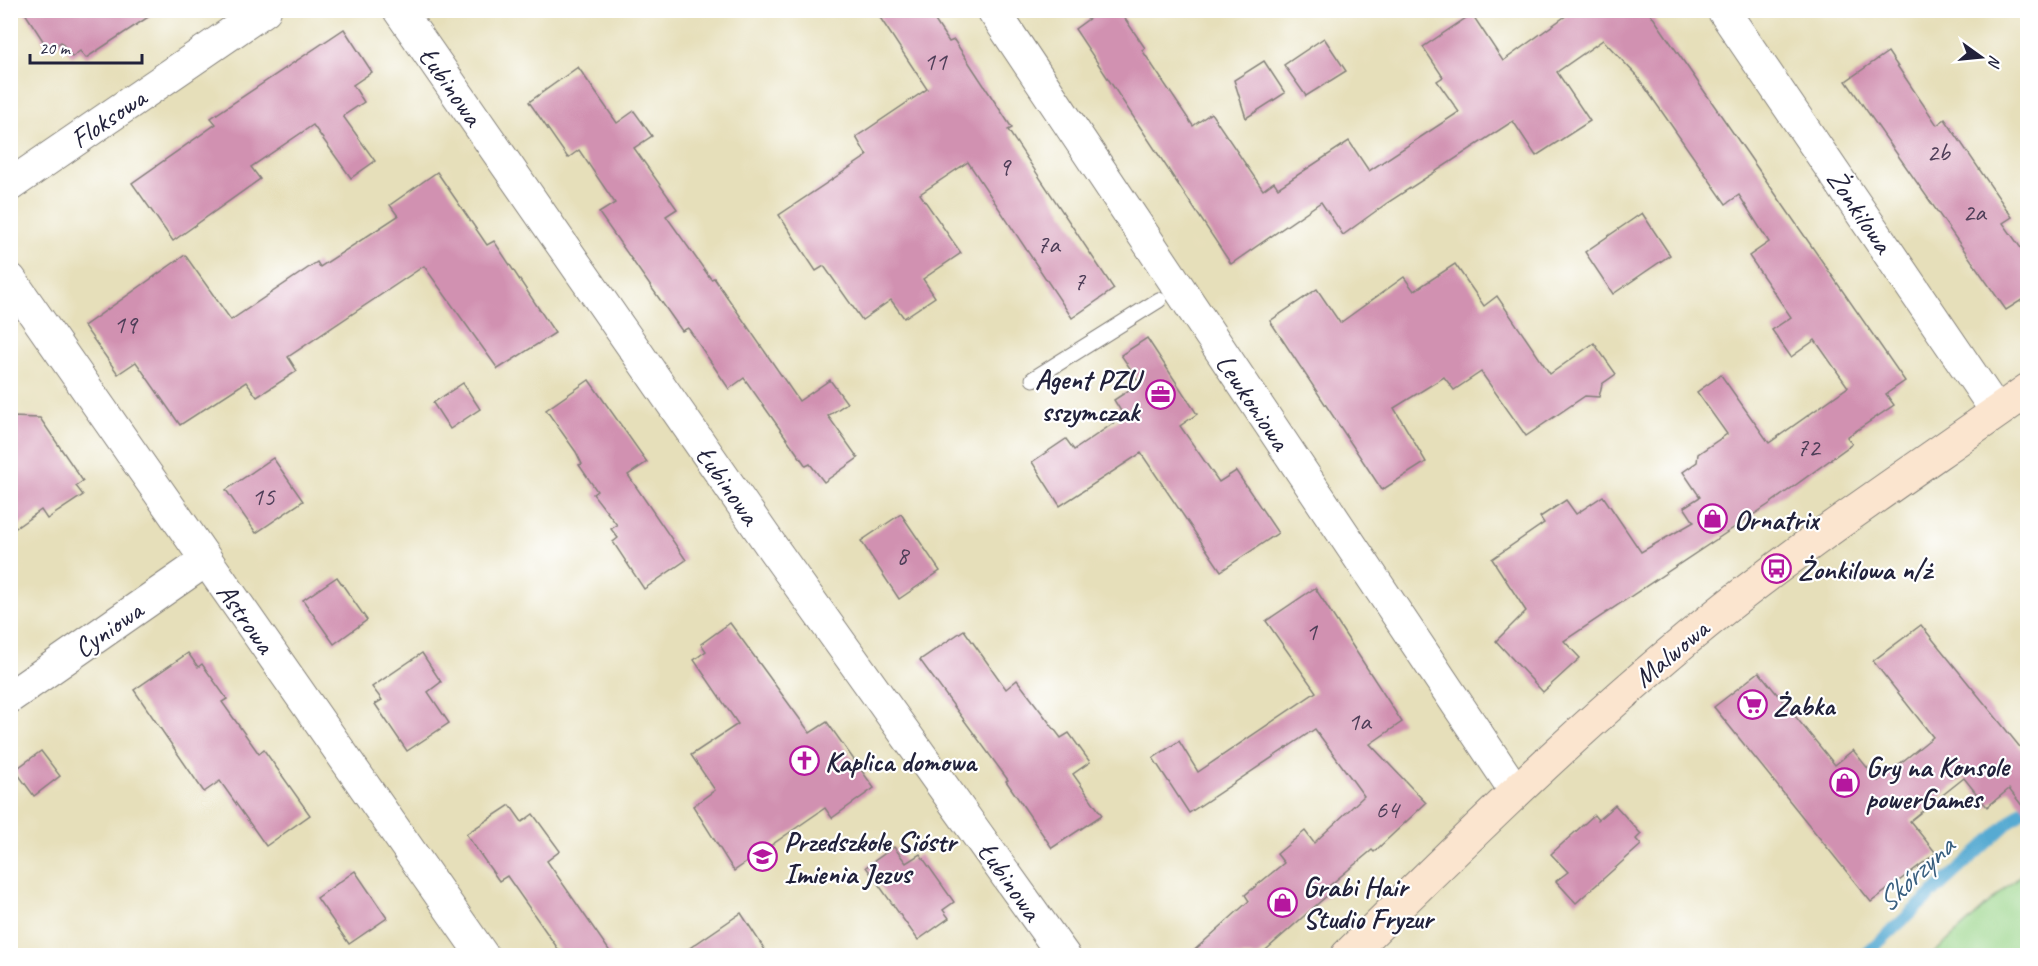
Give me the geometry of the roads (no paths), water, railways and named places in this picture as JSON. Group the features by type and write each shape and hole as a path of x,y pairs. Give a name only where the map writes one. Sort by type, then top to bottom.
{"street":[{"name":"Floksowa","path":"10,184 265,10"},
{"name":"Łubinowa","path":"399,10 767,540 1064,956"},
{"name":"Lewkoniowa","path":"993,10 1516,792"},
{"name":"Żonkilowa","path":"1723,10 1997,412"},
{"name":"Astrowa","path":"10,279 483,956"},
{"name":"Malwowa","path":"1347,956 1516,792 1642,676 1707,622 2028,390"},
{"name":"Cyniowa","path":"11,696 205,561"}],"lane":[{"path":"1033,379 1159,300"}],"waterway":[{"name":"Skórzyna","path":"1864,956 2028,805"}],"place":[{"name":"Agent PZU sszymczak","path":"1160,395"},
{"name":"Ornatrix","path":"1713,519"},
{"name":"Żonkilowa n/ż","path":"1777,569"},
{"name":"Żabka","path":"1752,705"},
{"name":"Kaplica domowa","path":"804,761"},
{"name":"Gry na Konsole powerGames","path":"1845,782"},
{"name":"Przedszkole Sióstr Imienia Jezus","path":"763,857"},
{"name":"Grabi Hair Studio Fryzur","path":"1282,902"}]}
